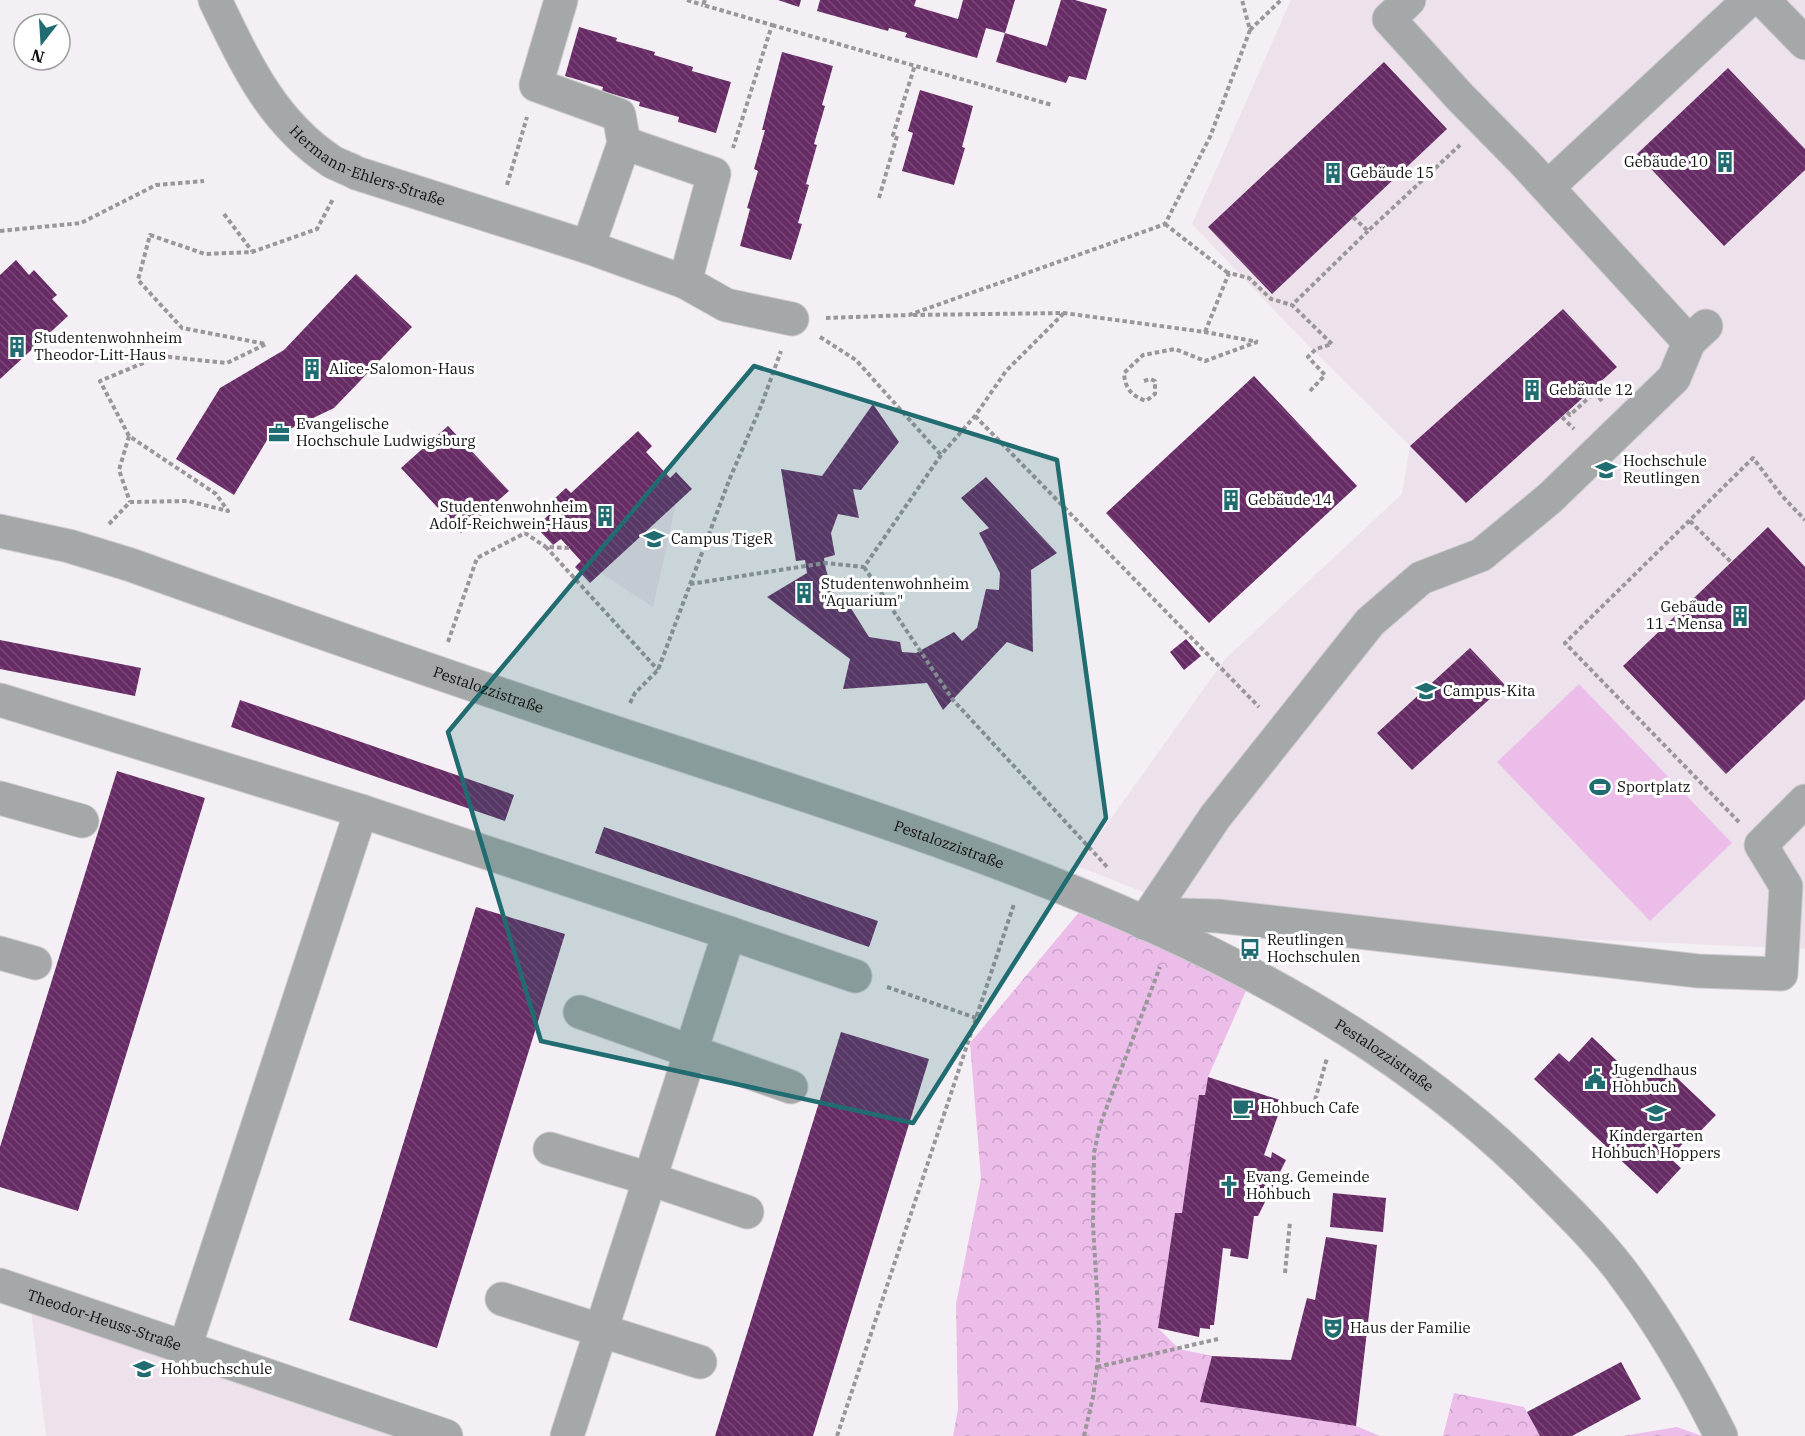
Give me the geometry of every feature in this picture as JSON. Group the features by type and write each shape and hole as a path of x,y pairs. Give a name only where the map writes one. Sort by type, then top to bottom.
{"street":[{"name":"Hermann-Ehlers-Straße","path":"215,0 238,50 265,96 290,128 333,162 356,173 588,247 685,282 726,304 792,319"},
{"path":"561,0 536,85 619,115 624,143 588,247"},
{"path":"1144,923 1215,817 1370,622 1421,578 1481,555 1550,498 1674,378 1697,334 1548,187 1389,19 1409,0"},
{"path":"1548,187 1749,0"},
{"path":"1763,0 1802,33"},
{"path":"624,143 714,174 685,282"},
{"name":"Pestalozzistraße","path":"0,531 85,551 617,733 861,813 1024,873 1144,923 1303,1001 1432,1089 1500,1144 1585,1227 1617,1265 1667,1336 1721,1436"},
{"path":"0,700 360,811 855,976"},
{"path":"0,798 82,821"},
{"path":"1144,923 1181,915 1218,916 1675,969 1781,974 1786,886 1761,844 1805,801"},
{"path":"185,1347 360,811"},
{"path":"567,1436 729,933"},
{"path":"0,953 35,963"},
{"path":"580,1012 791,1086"},
{"path":"550,1149 650,1179 747,1212"},
{"name":"Theodor-Heuss-Straße","path":"0,1285 446,1436"},
{"path":"502,1299 700,1362"}],"path":[{"path":"687,0 704,3 772,25 1052,105"},
{"path":"1242,0 1250,30"},
{"path":"909,315 1165,224 1210,137 1250,30 1281,0"},
{"path":"714,174 726,171 772,25"},
{"path":"879,198 897,136 893,135 915,66"},
{"path":"497,218 536,85"},
{"path":"1292,305 1485,122"},
{"path":"85,551 130,502 188,501 228,511 216,494 129,436 99,381 160,356 227,363 266,344 182,328 138,280 150,235 205,254 252,252 317,229 350,169"},
{"path":"0,231 81,223 156,185 204,181"},
{"path":"224,214 252,252"},
{"path":"1353,217 1368,231"},
{"path":"1165,224 1228,273 1249,278 1271,299 1292,305 1332,344 1317,349 1308,357 1325,375 1310,391"},
{"path":"1205,332 1228,273"},
{"path":"864,567 941,455 975,416 1006,371 1064,313"},
{"path":"792,319 1064,313 1205,332 1258,342 1205,361 1175,349 1143,355 1124,373 1124,383 1134,397 1146,401 1155,394 1155,381 1150,379 1144,381"},
{"path":"792,319 856,360 941,455"},
{"path":"617,733 635,693 658,669 792,319"},
{"path":"1567,412 1570,415 1595,392 1602,400"},
{"path":"975,416 1283,732"},
{"path":"1562,417 1569,425"},
{"path":"129,436 119,470 130,502"},
{"path":"1761,844 1566,643 1753,458 1782,496 1805,520"},
{"path":"1690,521 1731,562"},
{"path":"437,671 477,558 525,533 546,547 658,669"},
{"path":"546,547 569,548"},
{"path":"690,584 825,563 864,567"},
{"path":"864,567 953,700 1110,869"},
{"path":"837,1436 1024,873"},
{"path":"1084,1436 1093,1397 1099,1326 1093,1225 1094,1153 1101,1125 1156,977 1174,938"},
{"path":"855,976 976,1018"},
{"path":"1315,1100 1337,1023"},
{"path":"1285,1273 1290,1222"},
{"path":"1096,1367 1218,1339"}],"highlighted area":[{"path":"754,366 1057,460 1106,818 913,1123 541,1041 448,732"}],"shaded area":[{"name":"Hochschule Reutlingen","path":"1291,0 1805,0 1805,949 1488,935 1174,904 1077,866 1225,659 1402,494 1410,446 1293,330 1192,224"},
{"name":"Campus TigeR","path":"676,504 653,607 601,573"},
{"name":"Hohbuchschule","path":"29,1294 446,1436 46,1436"}],"green space":[{"name":"Sportplatz","path":"1579,684 1732,843 1650,921 1497,762"},
{"path":"1090,899 1253,975 1208,1077 1182,1213 1175,1213 1158,1328 1179,1349 1212,1356 1201,1402 1356,1426 1380,1436 953,1436 958,1409 956,1304 981,1178 970,1043"},
{"path":"1454,1393 1524,1407 1540,1436 1443,1436"},
{"path":"1677,1427 1702,1436 1623,1436"}],"building":[{"path":"778,0 801,0 799,7"},
{"path":"820,0 916,0 914,6 958,19 963,0 1015,0 1005,33 986,28 977,58 905,37 907,33 889,28 888,31 817,11"},
{"path":"1061,0 1075,0 1107,9 1086,80 1069,76 1066,83 996,62 1005,33 1047,46"},
{"path":"579,27 655,52 654,55 693,67 692,71 731,82 716,133 678,122 679,117 639,106 640,102 602,91 603,87 565,76"},
{"path":"782,52 833,66 814,144 817,145 806,184 809,185 798,223 802,224 791,260 740,246 750,209 747,208 758,171 754,169 765,130 762,130"},
{"name":"Gebäude 15","path":"1384,62 1447,129 1272,294 1208,227"},
{"name":"Gebäude 10","path":"1728,68 1805,149 1805,170 1724,246 1637,154"},
{"path":"920,90 973,106 962,147 965,148 954,185 902,171 913,133 908,131"},
{"name":"Studentenwohnheim Theodor-Litt-Haus","path":"16,260 29,275 34,270 57,295 52,299 68,316 0,379 0,275"},
{"name":"Alice-Salomon-Haus","path":"356,274 412,327 334,408 267,440 234,495 176,459 220,388 284,350"},
{"name":"Gebäude 12","path":"1563,309 1617,367 1466,503 1410,446"},
{"name":"Gebäude 14","path":"1254,376 1357,486 1209,623 1106,513"},
{"name":"Studentenwohnheim \"Aquarium\"","path":"873,404 899,442 861,490 853,489 859,518 838,514 831,533 835,555 824,558 838,604 847,602 869,637 900,642 902,652 916,653 954,632 962,641 977,628 986,589 999,590 1000,573 979,533 989,528 961,498 986,477 1057,553 1031,570 1033,652 1007,642 943,710 927,683 843,689 850,659 767,597 807,573 805,560 796,561 781,469 822,476"},
{"path":"448,426 509,491 461,533 401,468"},
{"name":"Studentenwohnheim Adolf-Reichwein-Haus","path":"638,431 652,446 646,452 670,478 676,472 692,489 590,583 575,567 581,561 561,539 553,545 536,527 558,506 553,500 566,488 571,493"},
{"name":"Gebäude 11 - Mensa","path":"1768,527 1805,567 1805,699 1726,774 1623,666"},
{"path":"1186,639 1201,656 1184,670 1170,652"},
{"path":"0,640 141,668 135,696 0,669"},
{"path":"1470,648 1505,685 1412,770 1377,733"},
{"path":"240,700 514,795 505,821 231,727"},
{"path":"117,771 205,798 78,1211 0,1187 0,1147"},
{"path":"604,827 878,921 869,947 595,853"},
{"path":"476,907 565,934 437,1348 349,1320"},
{"path":"841,1032 929,1059 813,1436 715,1436"},
{"path":"1592,1037 1640,1083 1660,1062 1716,1115 1688,1144 1685,1141 1670,1158 1681,1168 1657,1194 1534,1079 1559,1053 1569,1062"},
{"name":"Evang. Gemeinde Hohbuch","path":"1208,1077 1283,1101 1264,1155 1271,1158 1272,1152 1286,1160 1258,1216 1254,1216 1248,1259 1230,1256 1231,1249 1223,1248 1214,1325 1210,1325 1210,1329 1200,1328 1199,1337 1158,1328 1175,1213 1182,1213 1199,1095 1205,1095"},
{"path":"1333,1193 1386,1198 1383,1232 1330,1227"},
{"name":"Haus der Familie","path":"1326,1237 1377,1245 1356,1426 1200,1402 1212,1356 1291,1360 1307,1298 1315,1300"},
{"path":"1621,1362 1641,1399 1572,1436 1540,1436 1527,1412"}],"place":[{"name":"Gebäude 10","path":"1725,162"},
{"name":"Gebäude 15","path":"1333,173"},
{"name":"Studentenwohnheim Theodor-Litt-Haus","path":"17,347"},
{"name":"Alice-Salomon-Haus","path":"312,369"},
{"name":"Gebäude 12","path":"1532,390"},
{"name":"Evangelische Hochschule Ludwigsburg","path":"279,433"},
{"name":"Hochschule Reutlingen","path":"1606,470"},
{"name":"Gebäude 14","path":"1231,500"},
{"name":"Studentenwohnheim Adolf-Reichwein-Haus","path":"605,516"},
{"name":"Campus TigeR","path":"654,539"},
{"name":"Studentenwohnheim \"Aquarium\"","path":"804,593"},
{"name":"Gebäude 11 - Mensa","path":"1740,616"},
{"name":"Campus-Kita","path":"1426,691"},
{"name":"Sportplatz","path":"1600,787"},
{"name":"Reutlingen Hochschulen","path":"1250,949"},
{"name":"Jugendhaus Hohbuch","path":"1595,1079"},
{"name":"Hohbuch Cafe","path":"1243,1108"},
{"name":"Kindergarten Hohbuch Hoppers","path":"1656,1113"},
{"name":"Evang. Gemeinde Hohbuch","path":"1229,1186"},
{"name":"Haus der Familie","path":"1333,1328"},
{"name":"Hohbuchschule","path":"144,1369"}]}
